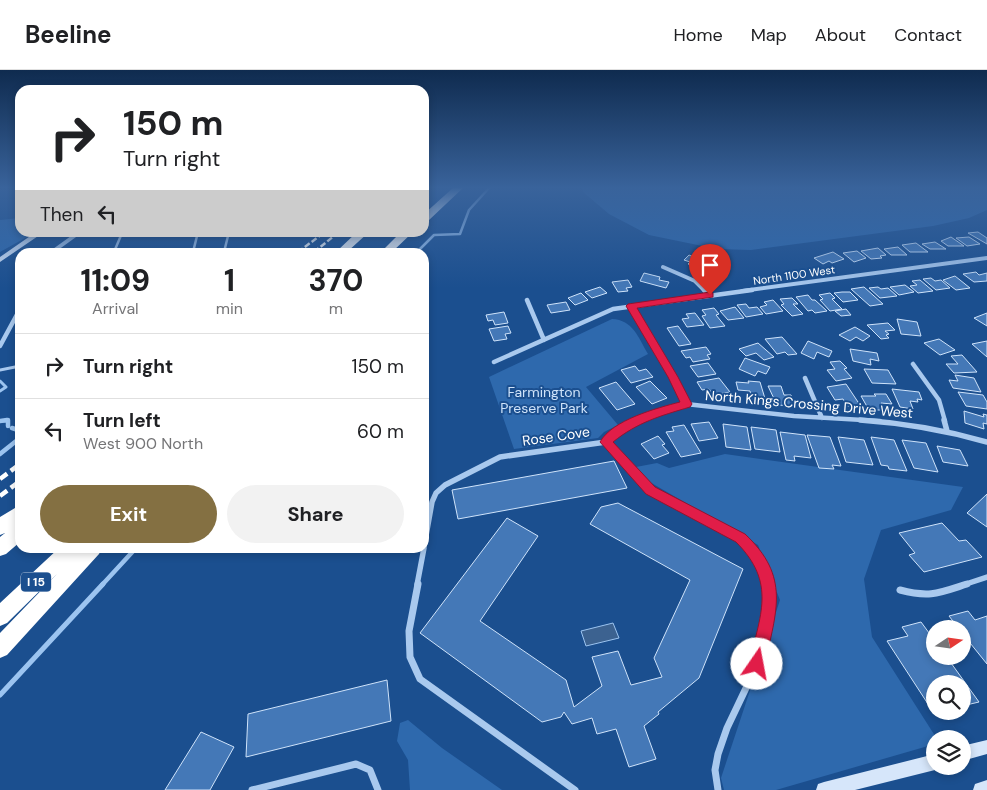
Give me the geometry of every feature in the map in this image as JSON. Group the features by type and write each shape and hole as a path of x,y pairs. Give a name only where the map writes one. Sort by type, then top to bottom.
{"highway":[{"path":"346,248 358,237"},
{"path":"390,248 402,237"},
{"path":"0,527 15,516"},
{"path":"0,548 15,535"},
{"name":"I 15","path":"0,616 66,553"},
{"path":"0,648 88,553"}],"street":[{"path":"19,248 35,237"},
{"path":"19,248 40,237"},
{"path":"58,248 74,237"},
{"path":"0,260 15,251"},
{"name":"North 1100 West","path":"494,362 598,315 631,306 986,259"},
{"path":"663,267 695,281 710,295"},
{"path":"527,300 544,340"},
{"path":"631,306 673,377 686,404"},
{"path":"0,346 15,318"},
{"path":"913,364 939,400 947,431"},
{"path":"805,378 822,418"},
{"name":"North Kings Crossing Drive West","path":"606,442 625,426 686,404 822,418 890,422 947,431 987,442"},
{"name":"Rose Cove","path":"429,519 432,502 436,493 445,485 500,457 606,442 651,490 740,538 751,548 765,571 770,591 770,604 757,664 720,747 714,770 718,790"},
{"name":"Rose Cove","path":"423,553 409,631 410,657 420,679 575,790"},
{"path":"900,590 918,595 932,595 987,577"},
{"path":"971,751 987,747"},
{"path":"252,790 356,764 370,770 378,790"},
{"path":"824,790 926,764"},
{"path":"981,790 987,788"}],"lane":[{"path":"0,370 15,367"}],"green space":[{"path":"0,221 15,221 15,237 27,237 0,252"},
{"path":"622,221 957,221 933,226 751,250 717,249 649,235"},
{"name":"Farmington Preserve Park","path":"612,319 625,322 630,326 648,354 586,387 618,425 604,432 598,438 514,449 489,377"},
{"path":"725,454 963,487 951,510 881,530 864,579 872,637 931,730 926,730 926,747 776,790 724,790 721,778 780,600 758,545 648,481 636,467 657,463 669,468"},
{"path":"408,720 442,748 502,790 410,790 408,760 397,741 400,723"}],"shaded area":[{"path":"613,623 619,638 586,646 581,631"}],"building":[{"path":"978,232 987,238 987,244 968,233"},
{"path":"951,237 964,246 948,246 941,241"},
{"path":"969,237 980,244 967,246 956,238"},
{"path":"935,242 946,249 930,249 922,244"},
{"path":"916,243 928,252 910,252 902,245"},
{"path":"898,247 907,255 891,255 884,249"},
{"path":"878,248 886,255 880,256 882,258 871,259 861,251"},
{"path":"857,251 866,258 854,262 843,253"},
{"path":"833,252 844,259 832,263 829,261 823,264 814,258"},
{"path":"689,255 704,261 698,268 688,264 690,262 684,260"},
{"path":"713,260 724,266 708,273 700,268"},
{"path":"976,272 979,275 987,273 987,281 974,282 963,274"},
{"path":"644,273 660,277 659,280 669,282 666,288 640,281"},
{"path":"955,276 970,288 956,290 943,280"},
{"path":"931,278 935,281 941,280 950,288 936,290 923,279"},
{"path":"628,280 632,287 626,288 628,291 618,292 612,282"},
{"path":"920,280 933,291 918,293 910,286 917,285 912,281"},
{"path":"905,285 914,292 899,295 890,287"},
{"path":"600,287 607,293 592,298 585,292"},
{"path":"864,287 883,304 870,306 851,289"},
{"path":"878,287 881,289 888,288 897,296 880,298 869,288"},
{"path":"850,292 858,300 843,302 834,293"},
{"path":"581,293 588,300 575,305 568,298"},
{"path":"830,293 835,298 832,299 842,309 830,311 820,300 823,299 819,295"},
{"path":"808,295 827,311 815,313 812,310 808,311 796,297"},
{"path":"792,298 798,304 793,304 803,314 792,316 781,305 784,304 780,299"},
{"path":"773,300 783,311 766,314 760,307 767,305 764,302"},
{"path":"566,302 570,310 551,313 547,305"},
{"path":"746,304 749,308 757,307 763,314 746,317 737,305"},
{"path":"735,307 744,318 728,320 720,311"},
{"path":"714,308 719,314 716,315 725,326 710,328 702,316 706,315 702,310"},
{"path":"846,309 851,315 841,316 835,311"},
{"path":"504,312 508,323 495,325 493,320 488,321 486,315"},
{"path":"695,313 704,325 687,327 682,319 689,318 686,314"},
{"path":"987,313 987,326 974,318"},
{"path":"897,319 917,322 921,336 901,334"},
{"path":"888,323 895,330 885,331 889,334 886,335 889,338 881,339 867,325"},
{"path":"508,326 511,333 505,334 507,339 494,341 489,329"},
{"path":"678,326 691,344 679,346 667,328"},
{"path":"855,327 870,336 863,341 856,337 850,341 839,335"},
{"path":"782,337 797,354 788,355 785,352 777,354 765,339"},
{"path":"939,339 955,350 940,355 924,343"},
{"path":"808,341 832,351 829,357 817,352 814,359 801,353"},
{"path":"987,341 987,357 972,344"},
{"path":"758,343 774,357 764,360 756,353 746,356 739,349"},
{"path":"706,347 711,354 707,355 710,359 693,362 690,357 686,358 681,351"},
{"path":"850,349 877,353 879,361 870,359 871,365 853,361"},
{"path":"962,355 977,372 954,373 946,364 958,364 951,356"},
{"path":"745,358 770,367 766,374 758,371 755,376 739,369"},
{"path":"840,361 847,368 844,369 852,378 836,381 827,370 835,369 830,362"},
{"path":"708,363 716,374 698,377 690,366"},
{"path":"635,366 639,371 646,369 653,377 631,383 621,370"},
{"path":"864,369 888,370 896,384 872,383"},
{"path":"955,375 974,378 981,392 953,388 949,380 958,381"},
{"path":"719,378 730,392 713,395 709,389 702,390 697,382"},
{"path":"650,381 667,398 652,404 636,387"},
{"path":"748,381 760,382 766,402 752,401 750,391 738,390 736,382 749,383"},
{"path":"616,382 635,404 617,410 599,388"},
{"path":"846,384 860,405 847,406 843,399 835,400 827,387"},
{"path":"768,386 781,386 784,395 791,395 795,406 777,405"},
{"path":"892,389 919,392 922,400 917,399 918,402 910,401 913,409 900,407"},
{"path":"958,392 983,395 987,402 987,409 966,406"},
{"path":"874,394 886,394 892,404 881,403 885,410 869,410 861,396 876,396"},
{"path":"964,411 984,417 983,414 987,415 987,424 983,423 984,429 965,423"},
{"path":"709,422 718,438 699,441 691,424"},
{"path":"723,424 747,427 751,450 726,447"},
{"path":"684,425 701,453 681,457 666,432 674,431 672,427"},
{"path":"751,427 776,430 780,452 755,449"},
{"path":"780,432 805,435 811,458 794,456 795,461 786,460"},
{"path":"807,435 830,437 841,466 832,465 834,469 819,468"},
{"path":"658,436 665,444 662,445 669,453 654,459 641,444"},
{"path":"838,437 864,440 873,465 846,462"},
{"path":"871,437 894,440 907,471 889,469 888,466 881,465"},
{"path":"902,440 926,443 938,472 914,468"},
{"path":"937,446 960,450 968,466 943,462"},
{"path":"614,461 627,488 458,519 452,490"},
{"path":"987,494 987,527 967,513"},
{"path":"618,503 743,569 699,678 644,726 656,759 629,767 616,729 597,734 592,718 572,724 564,712 561,717 542,722 420,633 507,518 538,536 480,621 566,680 574,707 602,686 592,657 618,651 631,685 662,677 654,658 690,580 590,524 601,507"},
{"path":"942,523 959,541 966,540 982,557 924,572 909,555 915,553 899,533"},
{"path":"968,611 975,620 987,616 987,664 971,644 971,620 952,620 949,616"},
{"path":"921,622 926,629 926,665 952,665 960,675 926,675 926,701 887,641 908,636 902,627"},
{"path":"387,680 391,721 246,757 248,714"},
{"path":"971,691 979,702 971,704"},
{"path":"201,732 234,747 210,790 165,790"}],"waterway":[{"path":"421,248 434,235 460,234 465,221"},
{"path":"0,381 6,387 0,391"},
{"path":"7,420 0,421 8,421"},
{"path":"8,421 8,426"},
{"path":"0,454 15,442"},
{"path":"102,585 131,553"},
{"path":"0,695 103,584"}],"railway":[{"path":"303,248 318,237"},
{"path":"319,248 333,237"},
{"path":"0,479 15,468"},
{"path":"0,496 15,485"}],"route":[{"path":"710,295 631,306 673,377 686,404 625,426 606,442 651,490 740,538 751,548 765,571 770,591 770,604 757,664"}]}
